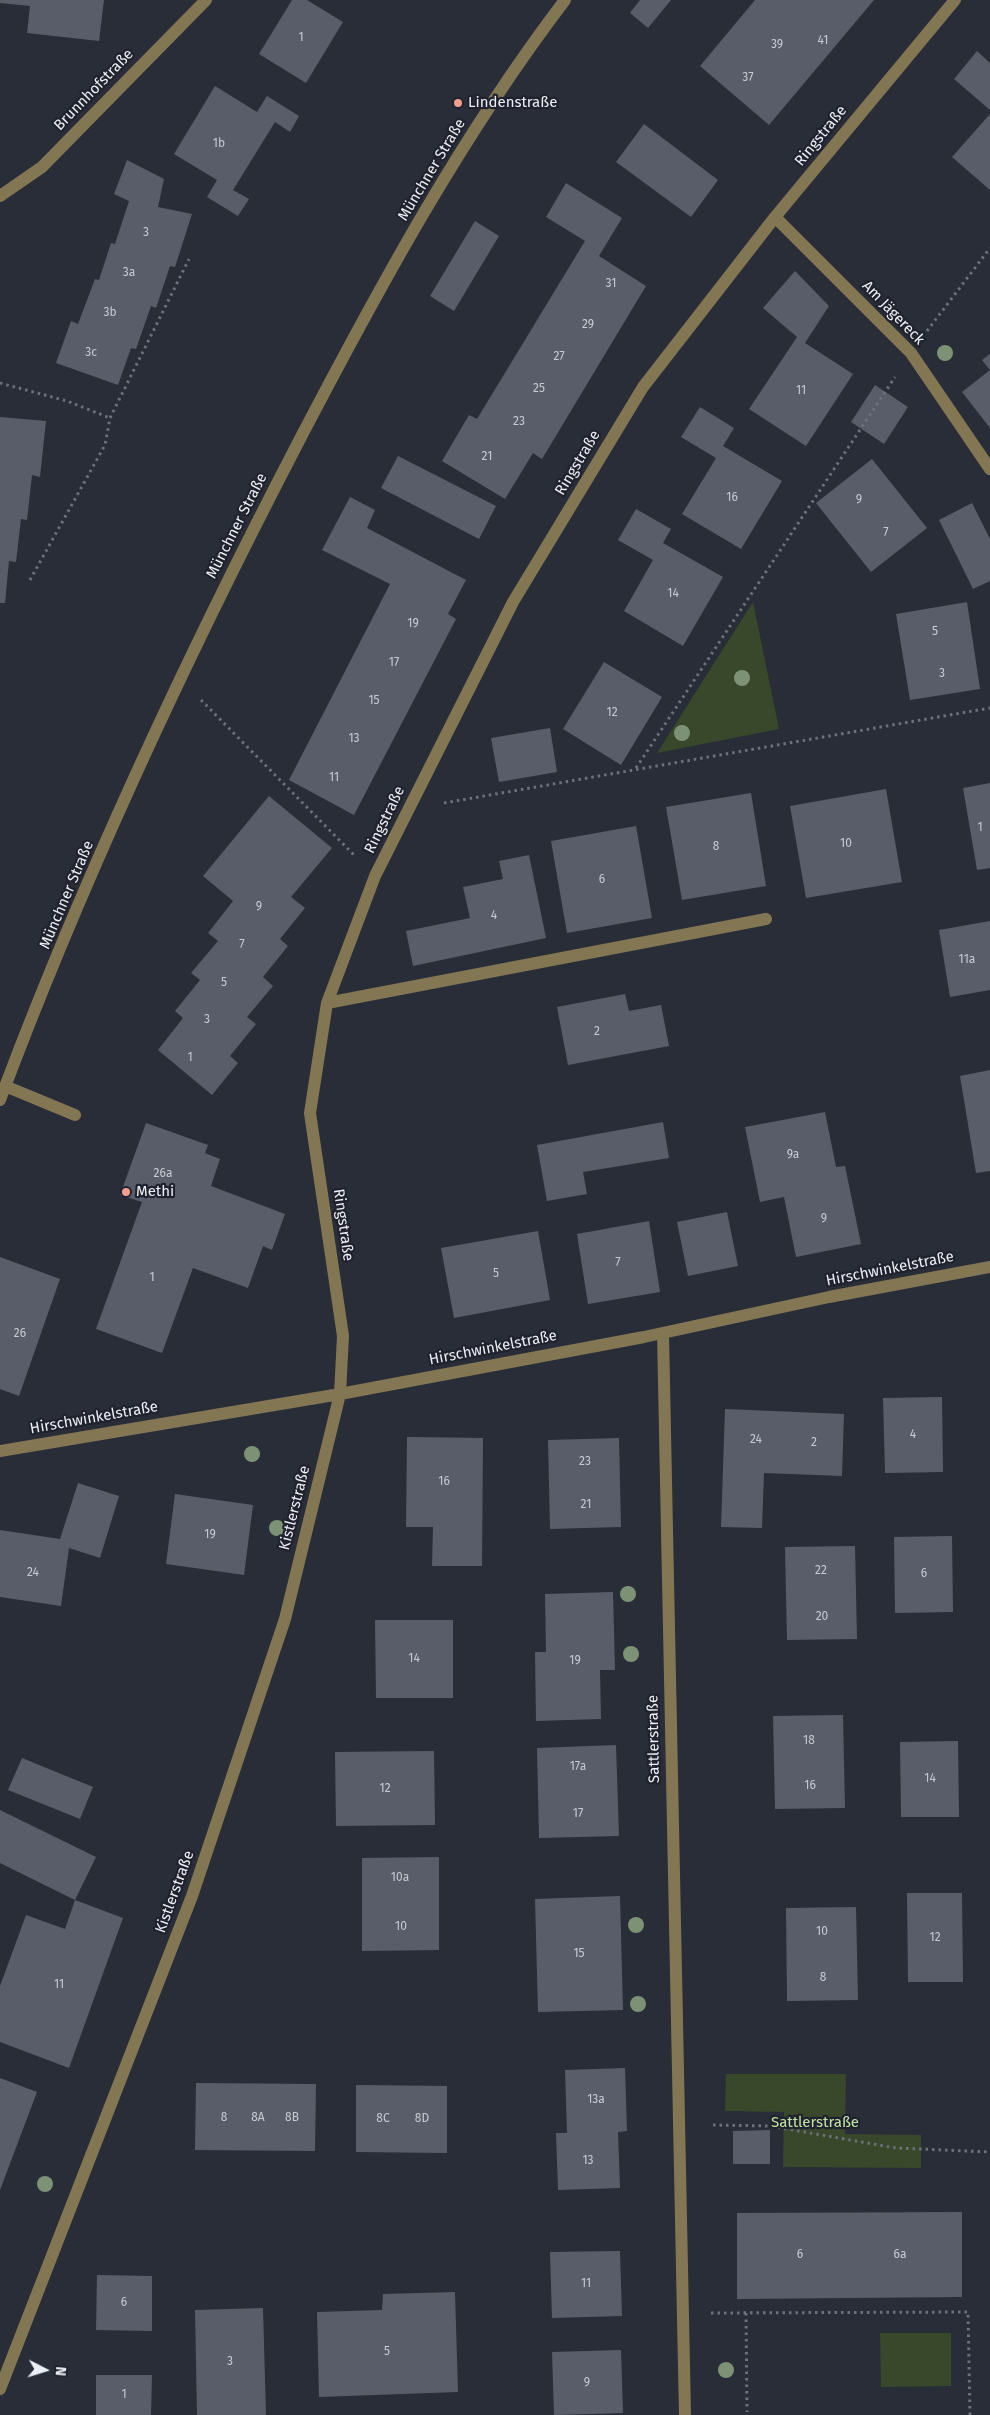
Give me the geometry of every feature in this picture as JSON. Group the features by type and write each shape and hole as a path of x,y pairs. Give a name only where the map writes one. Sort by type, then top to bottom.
{"street":[{"name":"Brunnhofstraße","path":"0,196 42,166 206,0"},
{"name":"Münchner Straße","path":"0,1100 74,917 176,685 269,497 359,326 422,216 482,119 565,0"},
{"name":"Ringstraße","path":"340,1394 343,1336 310,1113 327,1003 375,876 513,602 643,387 775,217 955,0"},
{"name":"Am Jägereck","path":"775,217 911,353 990,469"},
{"path":"327,1003 766,919"},
{"path":"5,1086 75,1115"},
{"name":"Hirschwinkelstraße","path":"0,1451 340,1394 664,1333 829,1297 990,1268"},
{"name":"Sattlerstraße","path":"664,1333 685,2415"},
{"name":"Kistlerstraße","path":"0,2389 192,1896 285,1619 340,1394"}],"path":[{"path":"636,768 911,353 990,248"},
{"path":"30,580 105,445 110,418 189,259"},
{"path":"0,384 66,401 110,418"},
{"path":"176,685 200,699 375,876"},
{"path":"408,809 990,708"},
{"path":"713,2125 770,2126 896,2148 990,2152"},
{"path":"702,2313 968,2312 970,2415"},
{"path":"746,2313 747,2412"}],"green space":[{"path":"753,602 779,729 657,753"},
{"name":"Sattlerstraße","path":"726,2074 846,2074 845,2134 921,2135 921,2168 783,2167 784,2112 725,2111"},
{"path":"880,2333 951,2333 951,2386 881,2387"}],"building":[{"path":"0,0 104,0 99,41 27,33 30,6 0,3"},
{"path":"292,0 307,0 343,22 306,83 259,54"},
{"path":"640,0 671,0 648,28 630,13"},
{"path":"755,0 874,0 769,125 700,66"},
{"path":"977,51 990,63 990,110 954,79"},
{"path":"215,86 257,112 267,96 299,116 290,132 275,122 233,190 249,199 238,216 207,197 217,180 174,154"},
{"path":"990,114 990,190 952,157"},
{"path":"644,124 718,180 691,217 616,162"},
{"path":"127,160 164,179 158,207 192,214 175,267 170,266 156,308 151,306 136,349 131,348 118,385 56,363 71,321 78,324 95,279 99,280 111,243 115,244 129,201 114,194"},
{"path":"566,183 622,218 599,256 646,286 542,459 533,453 505,499 442,461 469,415 477,419 585,241 546,217"},
{"path":"475,221 499,236 454,311 430,296"},
{"path":"795,271 829,306 805,343 853,374 806,446 749,409 797,337 763,308"},
{"path":"990,354 990,370 982,360"},
{"path":"990,370 990,428 962,392"},
{"path":"875,385 908,407 884,444 851,422"},
{"path":"700,407 734,428 723,446 782,481 741,549 682,514 716,458 681,437"},
{"path":"0,417 46,421 40,477 32,475 27,520 21,519 16,562 9,561 5,603 0,603"},
{"path":"398,456 496,506 479,539 381,488"},
{"path":"872,459 927,528 871,572 816,503"},
{"path":"350,497 375,510 367,528 466,580 448,614 456,619 354,815 289,780 390,584 322,550"},
{"path":"972,503 990,539 990,581 973,589 939,520"},
{"path":"636,509 671,529 663,543 723,577 683,646 624,611 653,560 618,540"},
{"path":"967,602 980,689 910,700 896,614"},
{"path":"604,662 662,697 621,765 563,729"},
{"path":"550,728 557,772 499,782 491,738"},
{"path":"990,783 990,868 977,870 963,788"},
{"path":"886,789 902,882 806,898 790,806"},
{"path":"751,793 766,886 682,900 666,807"},
{"path":"269,796 332,848 291,897 305,908 280,939 288,946 263,977 273,986 247,1017 256,1024 230,1056 238,1063 212,1095 158,1050 183,1018 175,1011 200,980 191,973 218,941 208,933 233,901 203,876"},
{"path":"636,826 652,918 567,933 551,841"},
{"path":"529,855 546,938 413,966 406,931 470,918 463,887 503,879 499,861"},
{"path":"990,921 990,990 950,997 939,930"},
{"path":"625,994 629,1011 661,1005 669,1046 568,1065 557,1007"},
{"path":"990,1070 990,1171 976,1173 960,1076"},
{"path":"825,1112 836,1167 845,1166 861,1244 796,1257 784,1197 760,1202 745,1127"},
{"path":"663,1122 669,1158 583,1172 587,1194 547,1201 537,1145"},
{"path":"146,1123 208,1145 205,1153 220,1159 211,1186 285,1214 272,1250 263,1246 248,1288 193,1268 162,1353 96,1329 142,1202 120,1195"},
{"path":"727,1212 738,1266 688,1276 677,1222"},
{"path":"649,1221 660,1292 588,1304 577,1234"},
{"path":"538,1231 550,1300 454,1318 441,1248"},
{"path":"0,1257 60,1279 19,1396 0,1389"},
{"path":"942,1397 943,1472 885,1473 883,1398"},
{"path":"725,1409 844,1414 842,1476 764,1473 762,1528 721,1527"},
{"path":"407,1437 483,1438 482,1566 432,1566 433,1527 406,1527"},
{"path":"619,1438 621,1527 550,1529 548,1440"},
{"path":"78,1483 119,1496 100,1558 69,1548 61,1606 0,1597 0,1530 60,1539"},
{"path":"175,1494 253,1505 244,1575 166,1564"},
{"path":"952,1536 953,1612 895,1613 894,1537"},
{"path":"855,1546 857,1639 787,1640 785,1547"},
{"path":"613,1592 615,1670 600,1670 601,1719 536,1721 535,1652 546,1652 545,1594"},
{"path":"375,1620 453,1620 453,1698 376,1698"},
{"path":"843,1715 845,1808 775,1809 773,1716"},
{"path":"958,1741 959,1817 901,1817 900,1742"},
{"path":"616,1745 619,1836 539,1838 537,1748"},
{"path":"434,1751 435,1825 336,1826 335,1752"},
{"path":"22,1758 93,1787 80,1819 8,1790"},
{"path":"0,1810 96,1857 75,1900 0,1863"},
{"path":"439,1857 439,1950 362,1951 362,1858"},
{"path":"907,1893 962,1893 963,1982 908,1982"},
{"path":"620,1896 623,2010 538,2012 535,1899"},
{"path":"75,1900 123,1918 69,2068 0,2042 0,1986 26,1915 65,1929"},
{"path":"856,1907 858,2000 787,2001 786,1908"},
{"path":"625,2068 627,2131 618,2132 620,2188 558,2190 556,2133 567,2133 565,2070"},
{"path":"0,2078 37,2092 0,2190"},
{"path":"196,2083 316,2084 315,2151 195,2150"},
{"path":"356,2085 447,2086 447,2153 356,2152"},
{"path":"770,2130 770,2164 733,2164 733,2131"},
{"path":"962,2212 962,2297 737,2299 737,2213"},
{"path":"620,2251 622,2316 552,2318 550,2252"},
{"path":"97,2275 152,2276 152,2331 96,2330"},
{"path":"455,2292 458,2392 319,2397 317,2312 382,2310 383,2294"},
{"path":"263,2308 266,2415 197,2415 195,2310"},
{"path":"621,2350 623,2413 554,2415 552,2352"},
{"path":"96,2375 152,2375 151,2415 96,2415"}],"place":[{"name":"Lindenstraße","path":"458,103"},
{"name":"Methi","path":"126,1192"}]}
